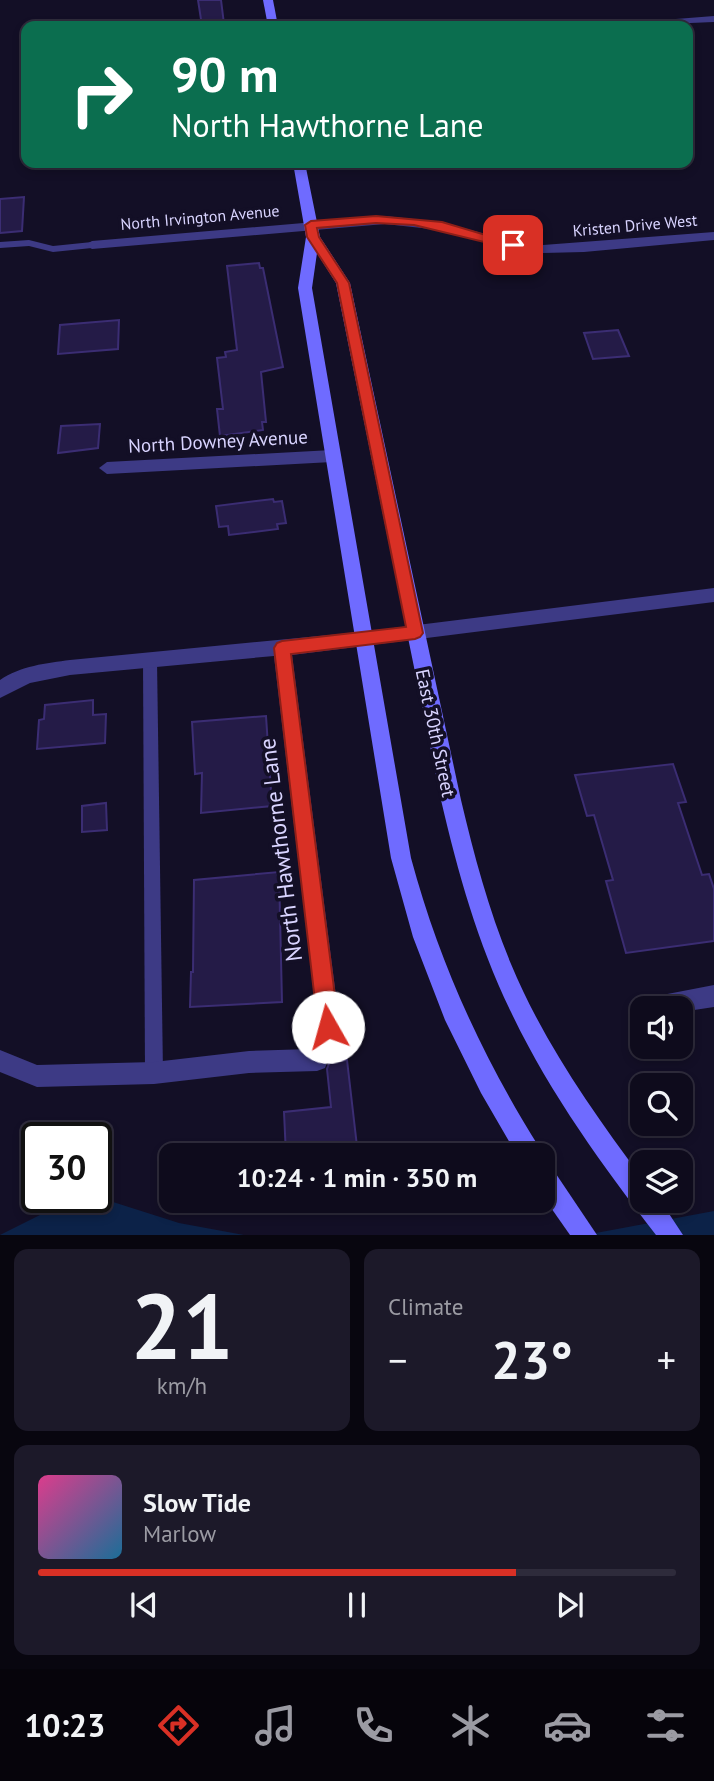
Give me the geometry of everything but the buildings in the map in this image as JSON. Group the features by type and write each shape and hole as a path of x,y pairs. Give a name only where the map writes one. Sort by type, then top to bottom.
{"main road":[{"path":"268,0 272,21"},
{"name":"East 30th Street","path":"300,168 312,231 305,288 394,826 421,935 460,1033 523,1143"},
{"name":"East 30th Street","path":"312,231 343,283 469,880 504,973 524,1017 579,1110 630,1181"},
{"path":"555,1192 585,1235"},
{"name":"East 30th Street","path":"654,1213 671,1235"}],"street":[{"path":"689,21 714,19"},
{"name":"Kristen Drive West","path":"312,231 376,220 414,221 503,243 554,249 714,236"},
{"name":"North Irvington Avenue","path":"92,245 312,231"},
{"name":"North Downey Avenue","path":"107,468 332,456"},
{"path":"0,690 6,683 56,668 364,640 714,596"},
{"name":"North Hawthorne Lane","path":"0,1061 37,1076 154,1073 249,1062 317,1060 328,1027 282,648"},
{"path":"693,999 714,996"}],"lane":[{"path":"0,245 29,243 53,249 92,245"},
{"path":"150,661 154,1073"}],"water":[{"path":"112,1202 179,1223 244,1235 0,1235 44,1213 112,1213"},
{"path":"714,1211 714,1235 585,1235"}],"route":[{"path":"328,1027 282,648 415,633 343,283 313,237 311,225 376,220 414,221 513,245"}]}
